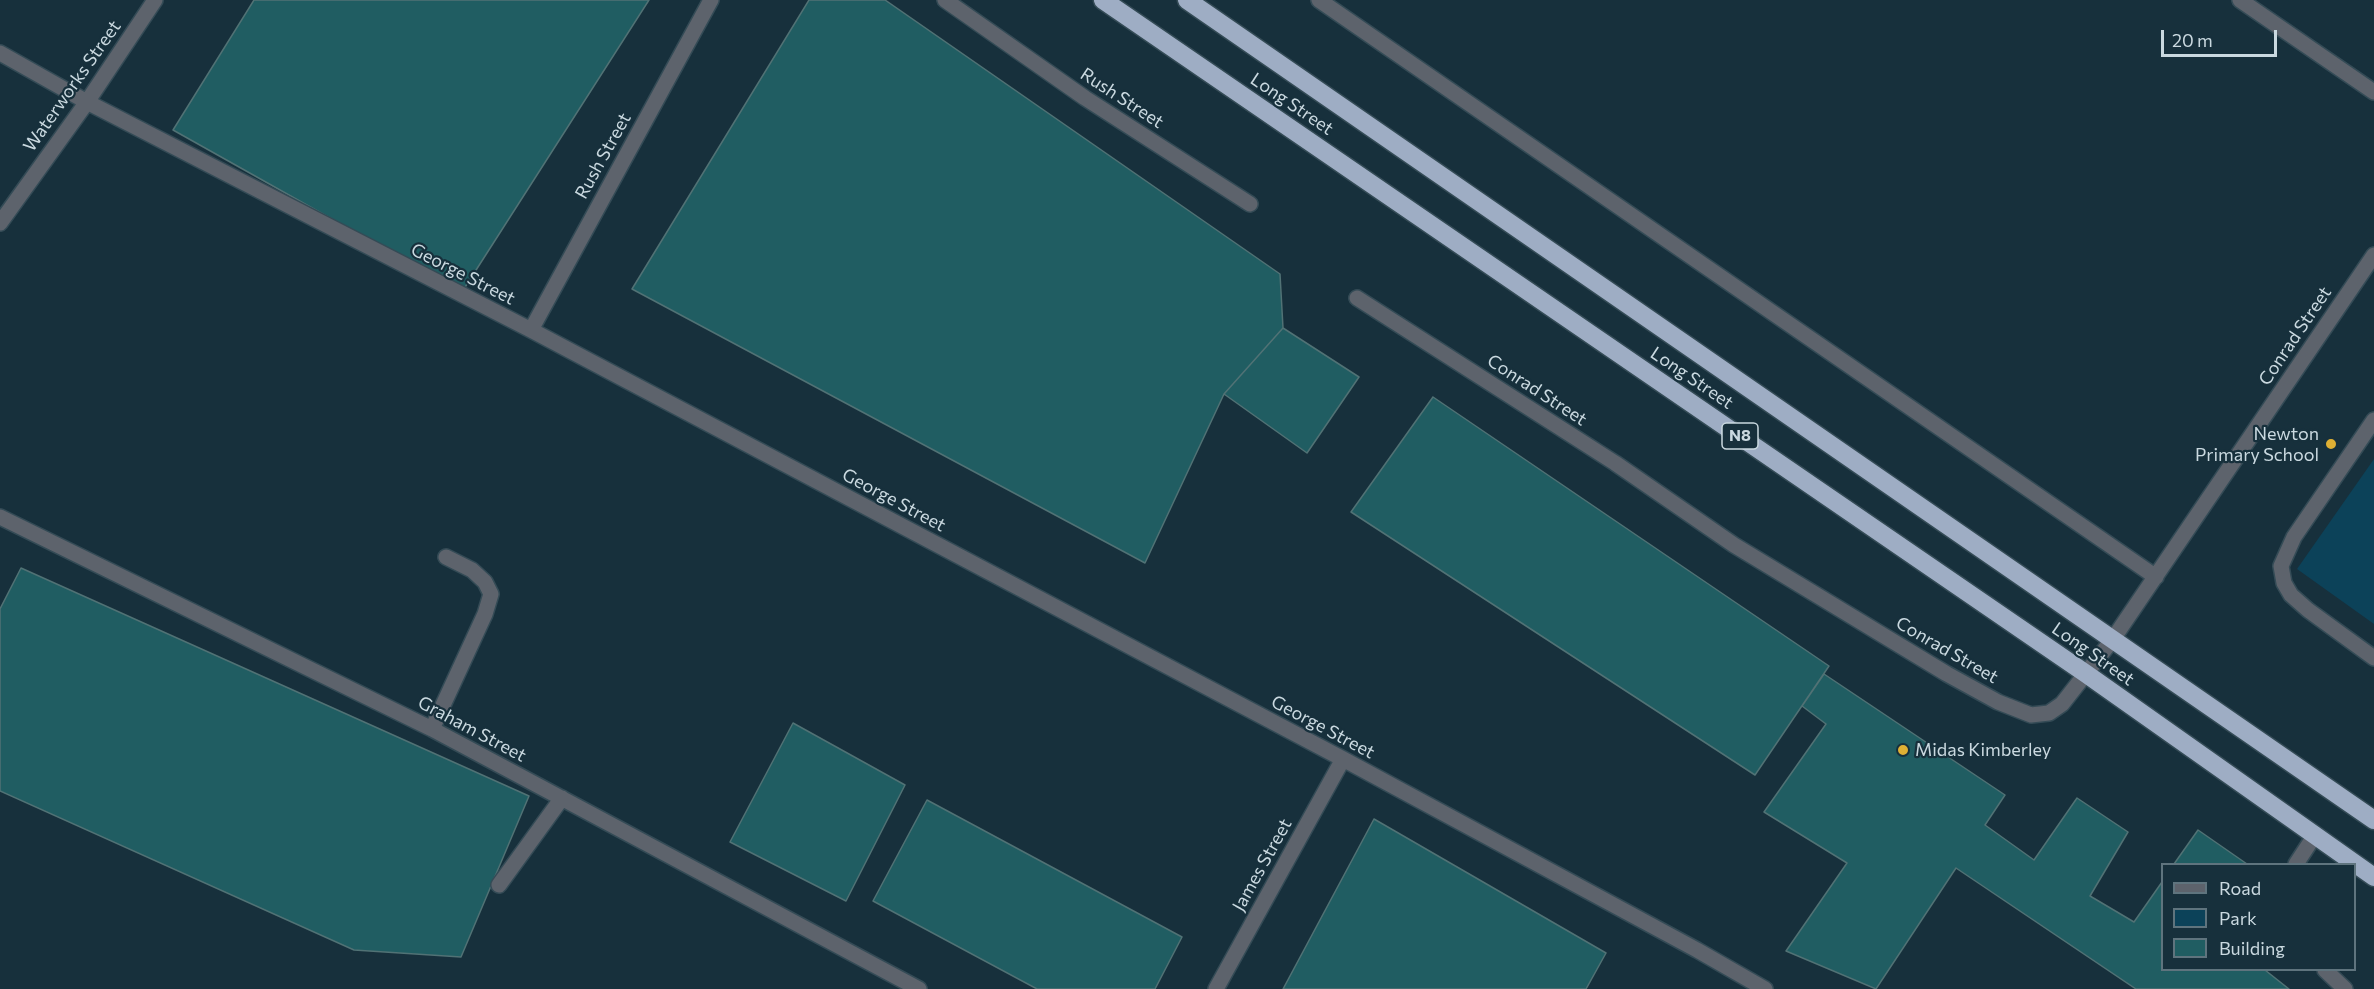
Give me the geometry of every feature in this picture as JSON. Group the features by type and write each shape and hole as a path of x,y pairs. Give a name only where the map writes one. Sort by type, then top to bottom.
{"highway":[{"name":"Long Street","path":"1103,0 2085,673 2354,863"},
{"name":"Long Street","path":"1187,0 2374,820"},
{"name":"Long Street","path":"2356,864 2374,877"}],"street":[{"name":"Waterworks Street","path":"0,224 156,0"},
{"name":"Rush Street","path":"531,330 711,0"},
{"name":"Rush Street","path":"945,0 1085,98 1250,204"},
{"path":"1319,0 2156,577"},
{"path":"2240,0 2374,92"},
{"name":"George Street","path":"0,53 87,102 531,330 1343,759 1697,950 1764,989"},
{"name":"Conrad Street","path":"1357,298 1615,463 1734,545 1998,702 2031,715 2049,713 2062,704 2113,639 2374,255"},
{"path":"2374,420 2294,537 2281,566 2284,583 2291,595 2374,658"},
{"name":"Graham Street","path":"0,517 432,729 919,989"},
{"path":"432,729 485,614 491,594 485,582 472,570 446,557"},
{"name":"James Street","path":"1216,989 1343,759"},
{"path":"499,885 562,798"},
{"path":"2297,863 2314,835"},
{"path":"2327,971 2345,989"}],"green space":[{"path":"2374,459 2374,624 2297,569"}],"building":[{"path":"254,0 649,0 462,292 173,130"},
{"path":"809,0 885,0 1280,274 1283,328 1224,394 1145,563 632,289"},
{"path":"1283,328 1359,377 1307,453 1224,394"},
{"path":"1433,397 1829,666 1755,775 1351,512"},
{"path":"21,568 529,796 461,957 354,950 0,791 0,609"},
{"path":"1824,674 2005,795 1985,825 2034,860 2077,798 2128,832 2090,896 2134,922 2161,883 2161,971 2266,971 2289,989 2136,989 1956,868 1876,989 1786,951 1847,863 1764,812 1826,724 1802,706"},
{"path":"793,723 905,785 846,901 730,842"},
{"path":"927,800 1182,937 1155,989 1037,989 873,901"},
{"path":"1374,819 1606,953 1586,989 1283,989"},
{"path":"2198,830 2246,863 2175,863"}],"place":[{"name":"Newton Primary School","path":"2331,444"},
{"name":"Midas Kimberley","path":"1903,750"}]}
